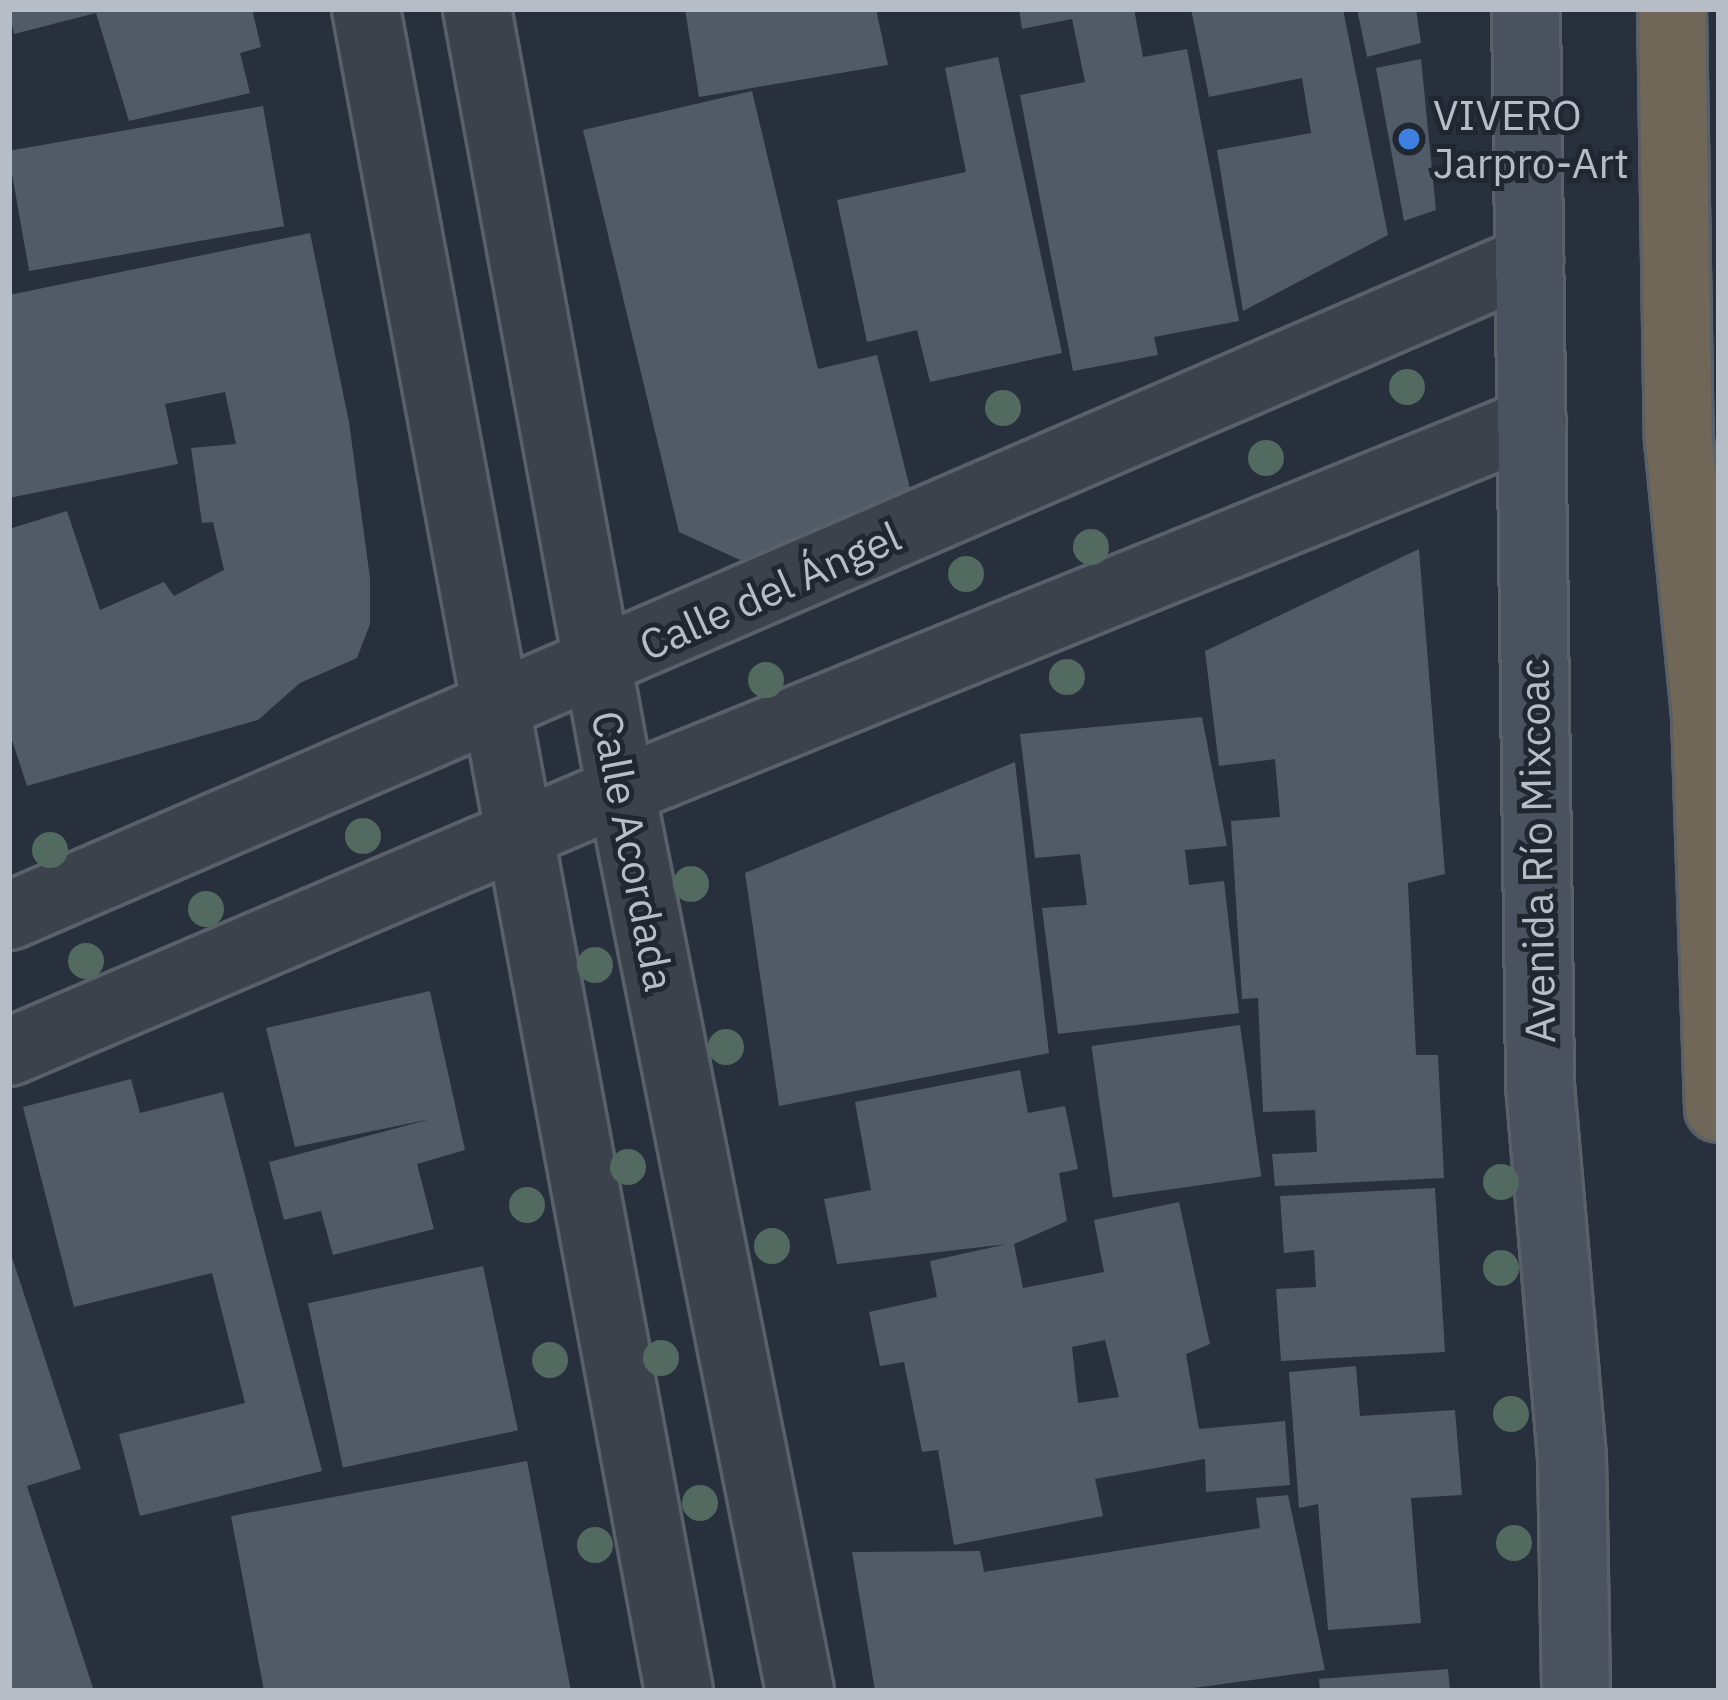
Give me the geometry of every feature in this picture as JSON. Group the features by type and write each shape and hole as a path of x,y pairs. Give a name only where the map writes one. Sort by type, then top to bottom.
{"highway":[{"path":"1672,9 1679,440 1713,691 1719,1108"}],"main road":[{"name":"Avenida Río Mixcoac","path":"1526,9 1540,1085 1572,1457 1576,1691"}],"street":[{"path":"366,9 516,836 679,1691"},
{"name":"Calle Acordada","path":"477,9 597,667 800,1691"},
{"name":"Calle del Ángel","path":"9,916 493,712 1529,260"},
{"path":"9,1052 621,791 1532,422"}],"building":[{"path":"9,9 252,9 261,47 240,53 250,93 129,121 96,13 14,34"},
{"path":"685,9 876,9 888,65 699,97"},
{"path":"1019,9 1134,9 1143,57 1187,49 1239,321 1154,337 1158,355 1073,371 1020,95 1085,82 1072,19 1022,29"},
{"path":"1191,9 1343,9 1388,235 1243,311 1217,150 1311,133 1302,78 1209,97"},
{"path":"1357,9 1416,9 1421,43 1367,57"},
{"path":"998,57 1062,353 930,382 917,330 867,342 837,200 966,172 945,68"},
{"name":"VIVERO Jarpro-Art","path":"1421,59 1436,210 1404,221 1376,68"},
{"path":"752,91 818,369 877,355 913,501 740,560 679,532 583,130"},
{"path":"263,106 284,226 29,271 9,151"},
{"path":"310,233 349,422 370,578 370,624 357,658 300,683 258,720 27,786 9,731 9,529 67,511 100,610 164,582 174,596 224,570 213,522 202,523 191,448 236,444 225,392 165,404 178,464 9,498 9,295"},
{"path":"1419,549 1445,874 1408,883 1416,1055 1438,1055 1444,1178 1275,1186 1272,1154 1317,1152 1315,1110 1263,1112 1258,998 1242,999 1231,821 1280,817 1275,759 1219,766 1205,651"},
{"path":"1202,717 1227,846 1185,850 1189,885 1224,881 1239,1013 1058,1034 1042,908 1087,905 1080,854 1035,858 1020,734"},
{"path":"1015,762 1049,1053 779,1106 745,873"},
{"path":"430,991 465,1150 417,1164 434,1229 333,1255 321,1211 284,1220 269,1162 431,1119 295,1147 266,1028"},
{"path":"1240,1025 1261,1177 1113,1197 1091,1046"},
{"path":"1020,1070 1028,1113 1065,1106 1078,1169 1059,1173 1067,1221 1014,1244 1023,1288 1104,1272 1094,1220 1179,1202 1210,1344 1186,1354 1199,1429 1285,1421 1290,1485 1206,1492 1205,1459 1095,1479 1103,1516 954,1545 938,1450 922,1452 904,1362 880,1366 869,1312 937,1297 930,1261 1007,1244 837,1264 824,1199 871,1190 855,1102","holes":["1105,1340 1119,1397 1078,1403 1072,1347"]},
{"path":"131,1079 140,1113 223,1092 322,1471 140,1516 119,1434 245,1403 212,1273 74,1307 23,1107"},
{"path":"1435,1188 1445,1352 1281,1361 1276,1289 1316,1287 1314,1250 1284,1253 1280,1196"},
{"path":"9,1248 81,1469 27,1486 94,1691 9,1691"},
{"path":"483,1266 518,1430 343,1468 308,1303"},
{"path":"1356,1366 1360,1416 1455,1410 1462,1495 1411,1498 1421,1623 1328,1630 1318,1504 1299,1508 1289,1372"},
{"path":"527,1461 571,1691 264,1691 231,1516"},
{"path":"1288,1495 1325,1670 1172,1691 875,1691 852,1552 980,1551 984,1572 1260,1528 1256,1498"},
{"path":"1448,1669 1450,1691 1320,1691 1319,1679"}],"place":[{"name":"VIVERO Jarpro-Art","path":"1409,139"}]}
